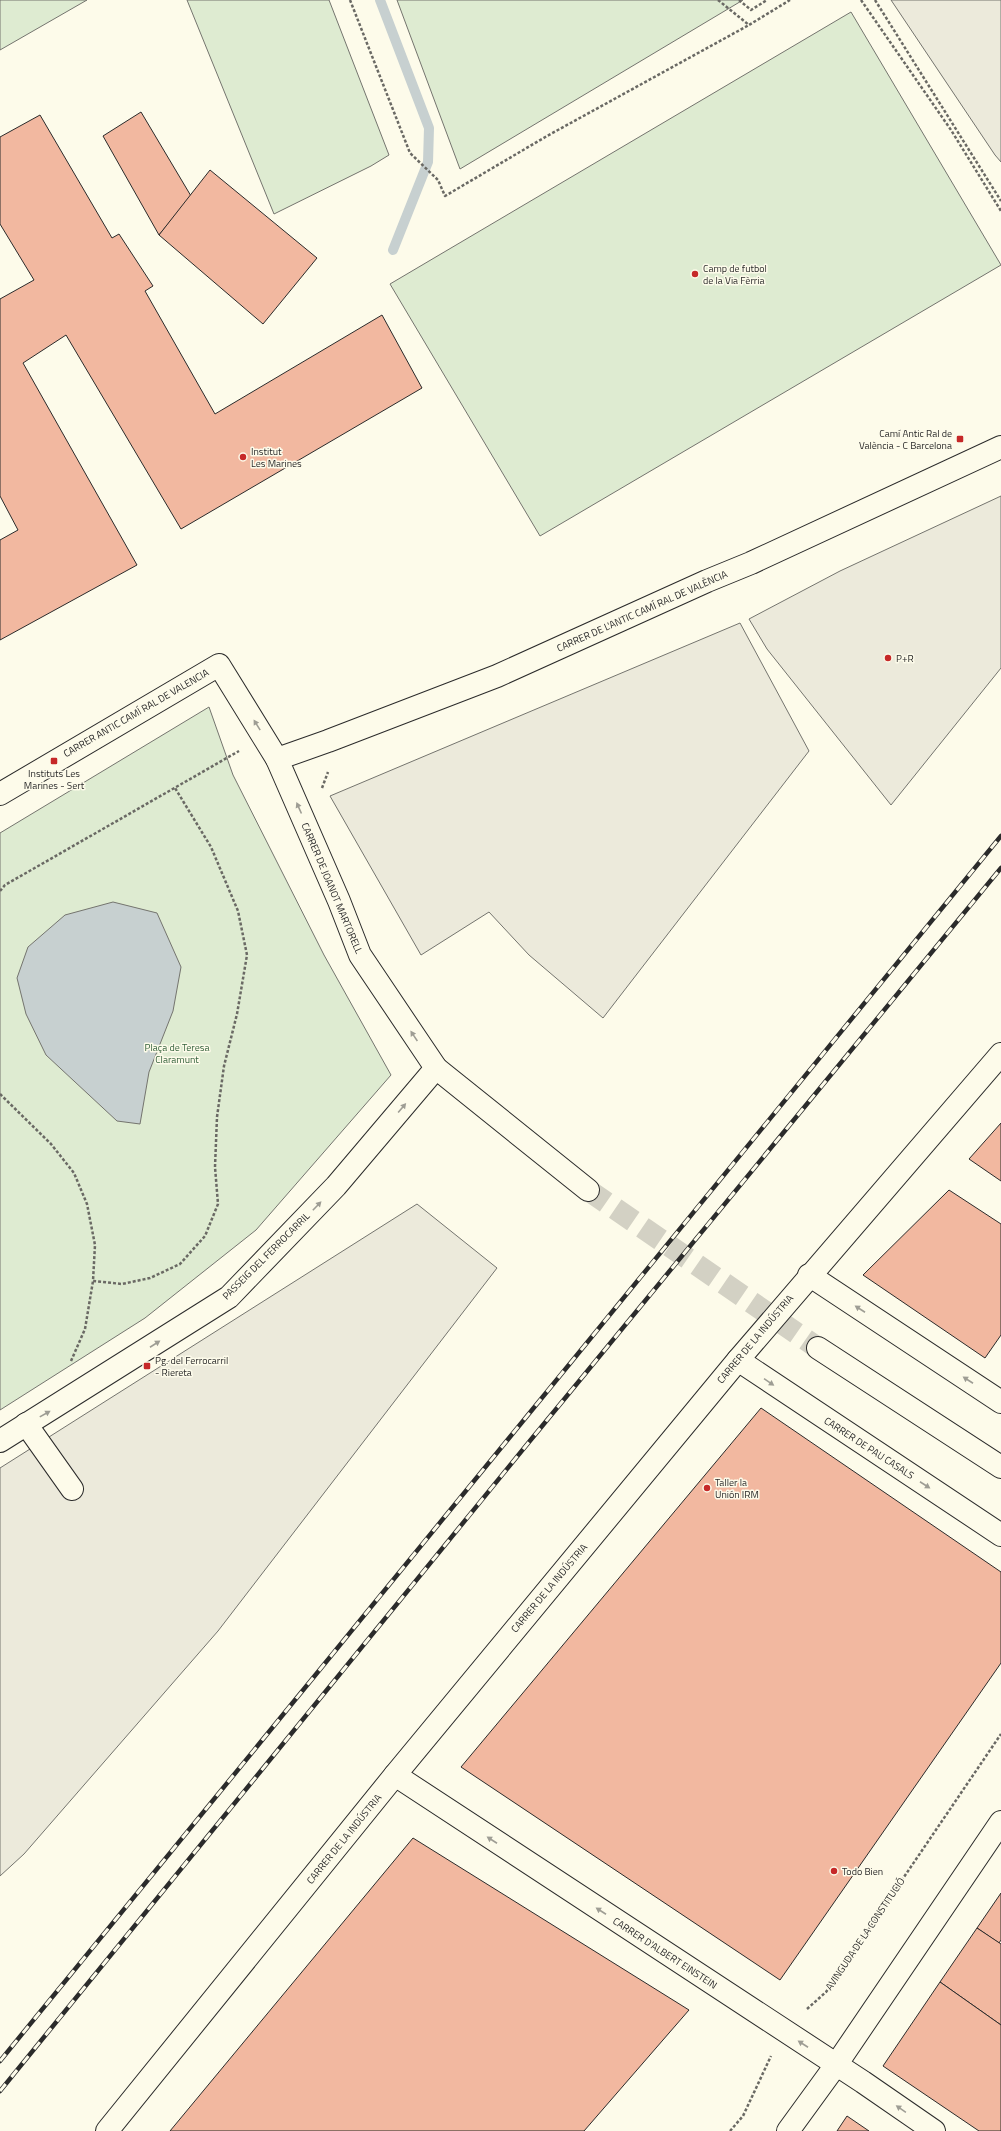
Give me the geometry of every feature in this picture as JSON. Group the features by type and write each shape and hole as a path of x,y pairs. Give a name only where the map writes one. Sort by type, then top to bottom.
{"street":[{"name":"CARRER DE L'ANTIC CAMÍ RAL DE VALÈNCIA","path":"277,759 497,676 707,581 751,563 1001,447"},
{"name":"CARRER ANTIC CAMÍ RAL DE VALENCIA","path":"0,794 219,665 277,759"},
{"name":"CARRER DE JOANOT MARTORELL","path":"277,759 339,901 360,955 436,1068 588,1190"},
{"name":"CARRER DE LA INDÚSTRIA","path":"107,2131 395,1775 809,1274 1001,1054"},
{"name":"PASSEIG DEL FERROCARRIL","path":"0,1441 26,1424 49,1412 229,1297 336,1186 436,1068"},
{"path":"809,1274 1001,1402"},
{"path":"818,1348 1001,1467"},
{"name":"CARRER DE PAU CASALS","path":"738,1360 1001,1535"},
{"path":"26,1424 72,1489"},
{"name":"CARRER D'ALBERT EINSTEIN","path":"395,1775 934,2131"},
{"path":"788,2131 836,2065 1001,1822"}],"path":[{"path":"350,0 410,153 438,180 445,196 547,136 749,25 790,0"},
{"path":"718,0 749,25"},
{"path":"739,0 751,10 767,0"},
{"path":"861,0 950,130 1001,211"},
{"path":"875,0 1001,201"},
{"path":"0,891 5,885 264,737"},
{"path":"93,1281 122,1284 150,1278 180,1264 204,1236 218,1204 215,1167 217,1117 224,1066 237,1014 248,955 238,911 211,847 174,788"},
{"path":"0,1094 51,1144 74,1172 86,1204 95,1245 93,1281 85,1329 68,1368"},
{"name":"AVINGUDA DE LA CONSTITUCIÓ","path":"730,2131 742,2116 785,2032 795,2020 826,1992 1001,1734"}],"green space":[{"path":"0,0 87,0 0,50"},
{"path":"187,0 329,0 389,155 371,166 274,214"},
{"path":"397,0 743,0 460,169"},
{"name":"Camp de futbol de la Via Fèrria","path":"851,12 1001,265 540,536 390,284"},
{"name":"Plaça de Teresa Claramunt","path":"209,707 233,775 324,955 391,1075 256,1230 145,1318 0,1410 0,833"}],"shaded area":[{"path":"891,0 1001,0 1001,162 995,155"},
{"name":"P+R","path":"1001,496 1001,668 891,805 767,649 749,619 840,571"},
{"path":"740,623 809,751 603,1018 529,955 489,912 421,955 330,796"},
{"path":"113,902 157,913 181,967 173,1011 149,1072 140,1124 117,1121 46,1055 26,1014 17,978 28,947 65,915"},
{"path":"417,1204 497,1268 218,1631 24,1854 0,1876 0,1468"}],"building":[{"path":"141,112 191,196 159,235 103,136"},
{"path":"40,115 112,238 119,234 153,286 145,291 215,414 382,315 422,388 181,529 66,335 23,363 137,565 0,640 0,540 18,530 0,496 0,299 34,280 0,224 0,137"},
{"path":"210,170 317,258 263,324 159,235"},
{"path":"1001,1123 1001,1181 969,1159"},
{"path":"949,1190 1001,1224 1001,1335 985,1358 863,1275"},
{"path":"761,1408 1001,1572 1001,1663 780,1980 461,1767"},
{"path":"413,1838 689,2010 584,2131 170,2131"},
{"path":"1001,1893 1001,1940 999,1943 977,1928"},
{"path":"977,1928 1001,1944 1001,2025 940,1982"},
{"path":"940,1982 1001,2025 1001,2131 979,2131 883,2066"},
{"path":"847,2116 869,2131 837,2131"}],"waterway":[{"path":"380,0 429,128 428,162 393,250"}],"tunnel":[{"path":"588,1190 818,1348"}],"railway":[{"path":"0,2061 1001,836"},
{"path":"0,2091 529,1442 1001,868"}],"place":[{"name":"Camp de futbol de la Via Fèrria","path":"695,274"},
{"name":"Camí Antic Ral de València - C Barcelona","path":"960,439"},
{"name":"Institut Les Marines","path":"243,457"},
{"name":"P+R","path":"888,658"},
{"name":"Instituts Les Marines - Sert","path":"54,761"},
{"name":"Pg. del Ferrocarril - Riereta","path":"147,1366"},
{"name":"Taller la Unión IRM","path":"707,1488"},
{"name":"Todo Bien","path":"834,1871"}]}
